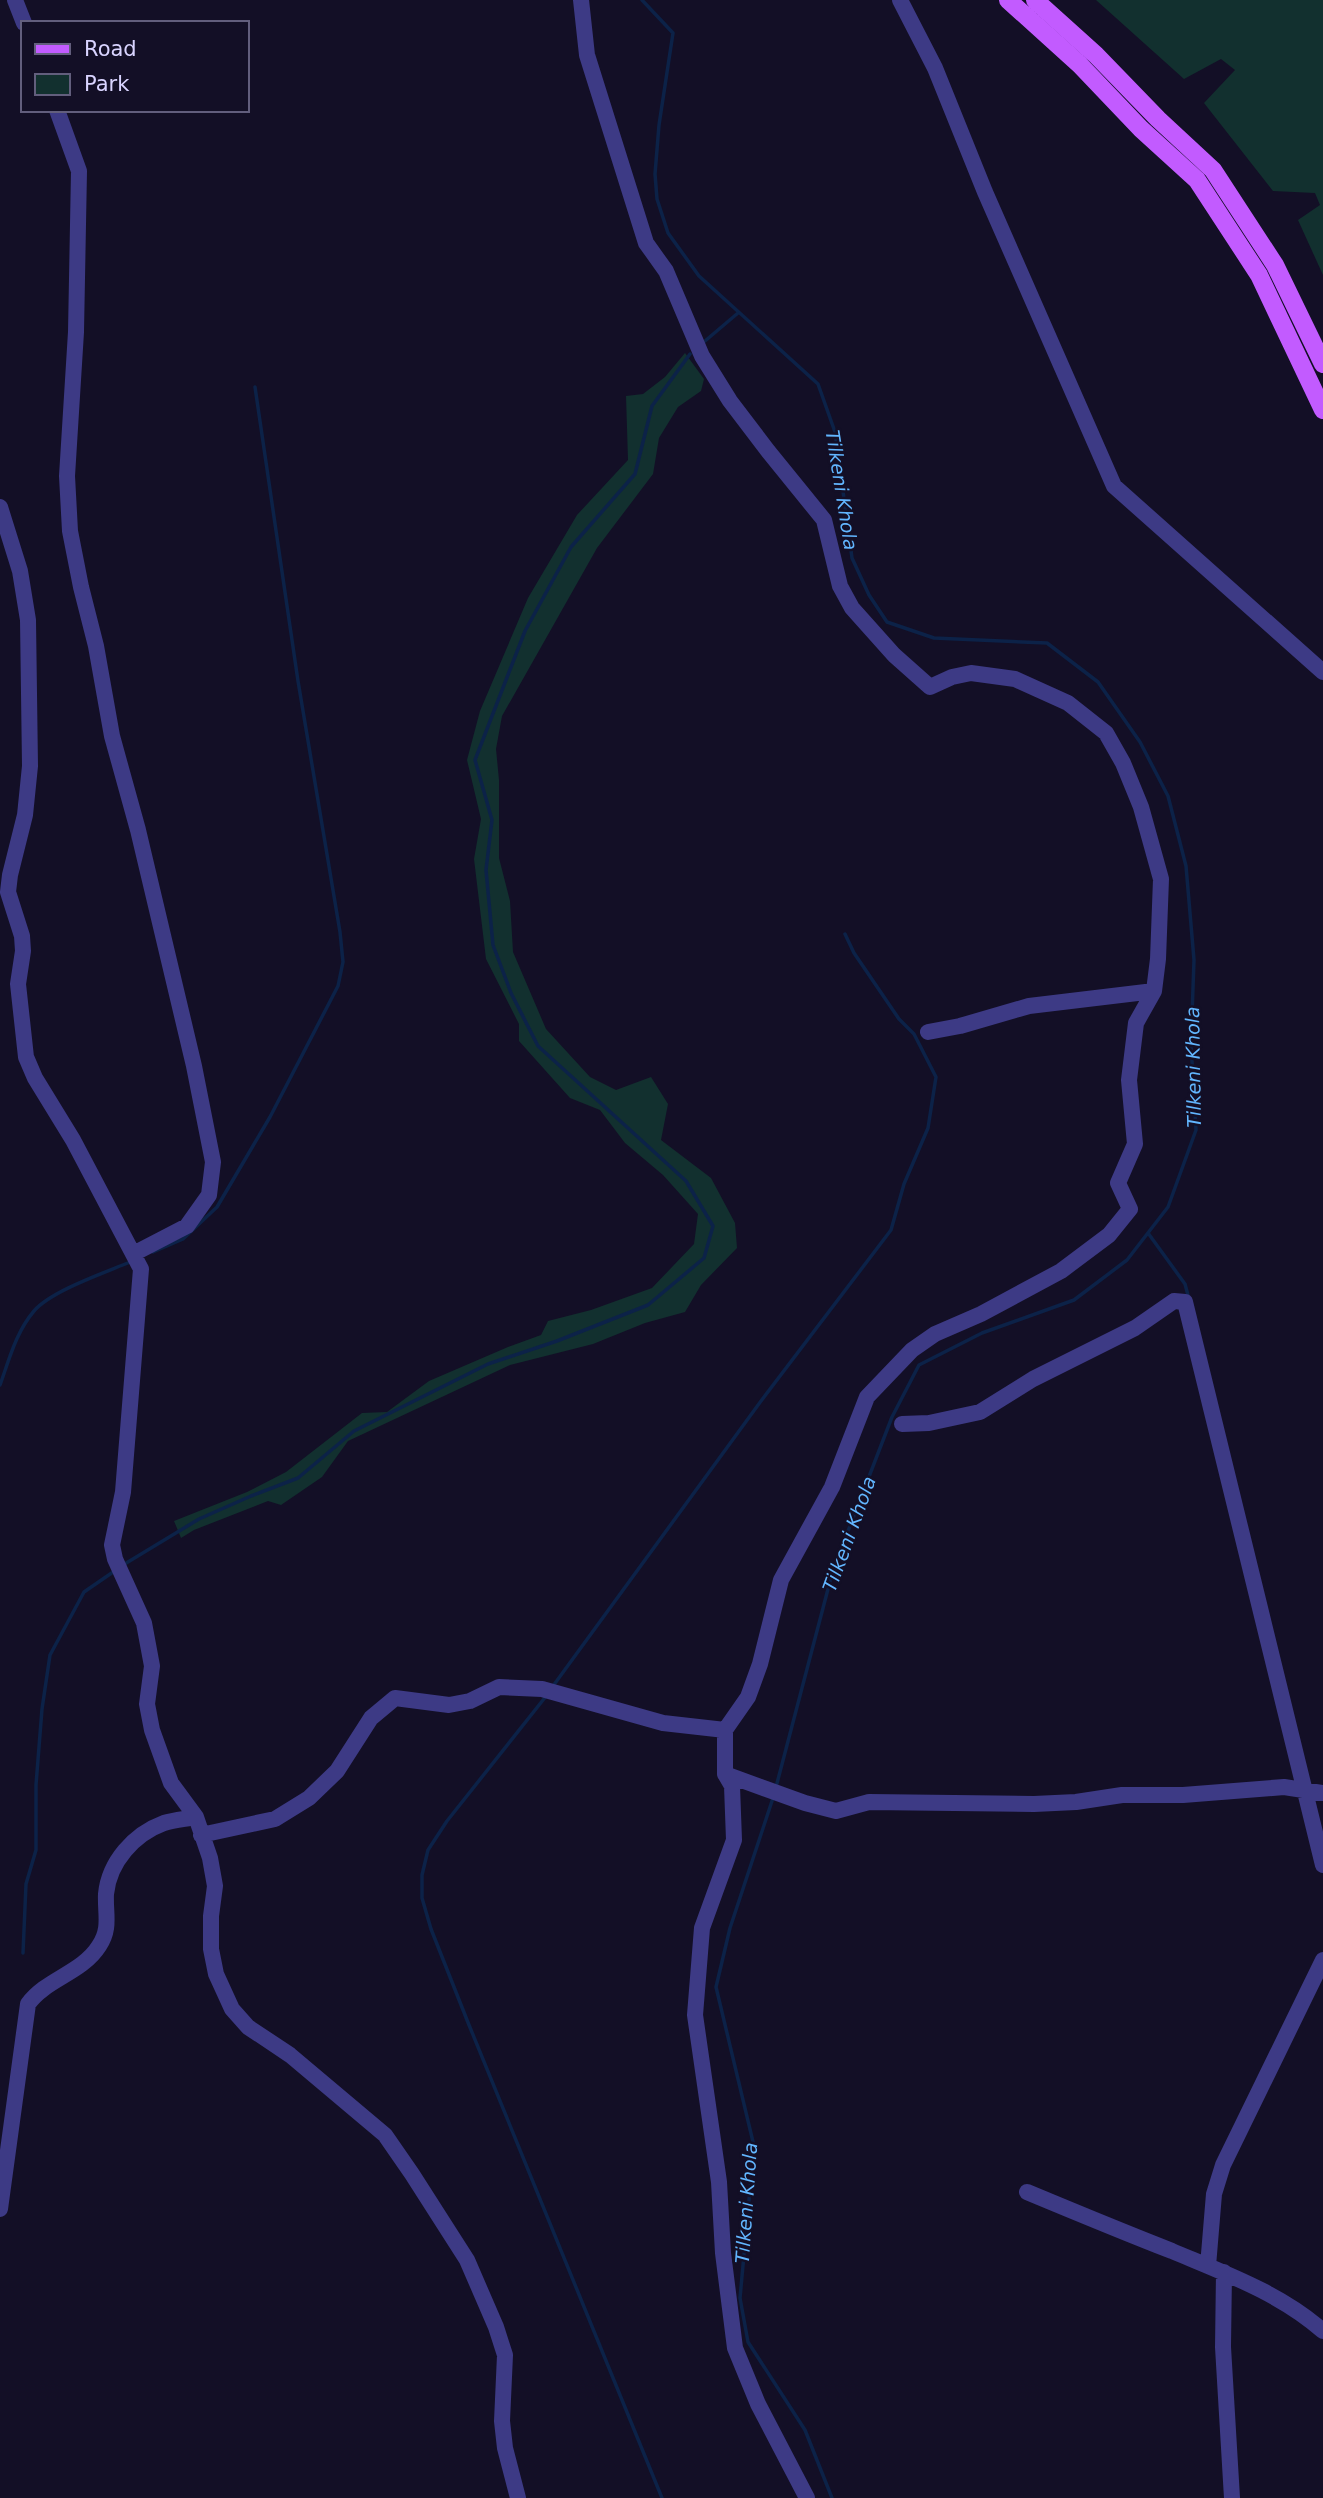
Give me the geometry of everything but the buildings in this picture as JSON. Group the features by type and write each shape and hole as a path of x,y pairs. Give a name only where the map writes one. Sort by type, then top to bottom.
{"main road":[{"path":"1008,0 1080,65 1142,129 1197,180 1259,275 1323,410"},
{"path":"1035,0 1096,55 1158,119 1213,170 1275,265 1323,364"}],"street":[{"path":"15,0 23,21"},
{"path":"581,0 587,55 646,243 666,271 702,356 730,401 824,520 840,586 852,608 894,655 930,687 952,677 971,673 1015,680 1068,703 1105,733 1141,807 1161,879 1154,991 1136,1023 1129,1080 1135,1144 1118,1183 1129,1209 1109,1235 1061,1271 981,1314 935,1334 912,1350 867,1397 832,1487 781,1580 760,1664 748,1697 725,1730 725,1774 732,1786 734,1840 702,1928 695,2015 719,2182 723,2253 735,2348 758,2404 807,2498"},
{"path":"900,0 935,68 990,205 1114,485 1323,672"},
{"path":"58,112 79,171 76,319 67,476 69,531 96,646 112,736 138,830 194,1066 213,1162 209,1195 187,1226 138,1261"},
{"path":"0,508 20,571 28,620 30,766 25,814 8,892 22,936 23,951 18,984 26,1057 138,1261 124,1492 112,1545 115,1559 144,1623 152,1666 147,1704 152,1730 172,1783 196,1817 210,1858 215,1886 211,1949 216,1974 232,2009 248,2027 290,2054 385,2135 467,2260 505,2355 502,2421 505,2448 519,2498"},
{"path":"928,1032 960,1026 1028,1006 1154,991"},
{"path":"902,1424 929,1423 980,1412 1033,1379 1135,1328 1174,1301 1185,1303 1323,1865"},
{"path":"201,1835 275,1819 309,1798 337,1771 371,1717 395,1698 449,1705 470,1701 499,1687 549,1691 663,1723 725,1730"},
{"path":"725,1774 805,1803 836,1811 869,1802 1034,1804 1076,1802 1122,1795 1183,1795 1284,1787 1323,1793"},
{"path":"0,2209 28,2004 36,1993 79,1966 98,1948 107,1930 106,1896 110,1872 122,1853 141,1835 164,1823 196,1817"},
{"path":"1232,2498 1216,2269 1214,2194 1223,2165 1323,1960"},
{"path":"1027,2192 1216,2269 1277,2299 1308,2318 1323,2331"}],"green space":[{"path":"1096,0 1323,0 1323,275 1298,220 1320,205 1315,193 1273,191 1204,103 1235,70 1221,59 1184,79"},
{"path":"685,353 704,379 701,391 678,407 659,438 653,474 597,548 502,716 496,749 499,780 499,858 510,901 513,952 546,1029 590,1077 616,1090 651,1077 668,1104 661,1140 711,1178 735,1223 737,1248 701,1285 685,1312 645,1323 593,1344 510,1365 348,1441 322,1477 281,1505 268,1501 194,1530 181,1538 174,1521 247,1492 286,1472 362,1413 387,1412 429,1381 541,1335 548,1321 591,1310 652,1288 694,1244 698,1214 663,1175 625,1143 600,1110 570,1098 519,1041 519,1024 486,959 474,859 481,819 467,760 480,711 528,598 577,515 628,460 626,396 643,394 665,377"}],"waterway":[{"name":"Tilkeni Khola","path":"642,0 673,33 659,125 655,174 657,199 668,233 699,276 818,384 835,432 852,558 869,595 887,622 934,638 1047,643 1098,682 1140,742 1168,796 1186,866 1194,960 1191,1044 1196,1130 1168,1207 1127,1260 1074,1300 982,1333 919,1365 892,1417 833,1570 776,1787"},
{"path":"705,341 738,313"},
{"path":"123,1565 199,1519 298,1478 354,1431 488,1364 557,1341 648,1305 704,1258 713,1226 686,1181 538,1046 511,993 493,945 486,870 492,820 475,760 525,631 571,547 635,474 652,406 690,354"},
{"path":"153,1252 183,1239 217,1207 270,1117 338,986 343,962 255,387"},
{"path":"553,1686 761,1401 891,1230 904,1184 928,1128 936,1077 914,1034 899,1019 854,953 845,934"},
{"path":"1148,1233 1185,1284 1189,1299"},
{"path":"0,1385 18,1337 34,1311 53,1296 130,1262"},
{"path":"23,1953 26,1884 36,1850 36,1785 42,1709 50,1655 84,1592 116,1570"},
{"path":"547,1695 447,1821 428,1850 422,1875 422,1898 431,1929 469,2025 662,2498"},
{"name":"Tilkeni Khola","path":"773,1798 730,1928 716,1987 754,2146 740,2298 748,2342 805,2430 832,2498"}]}
